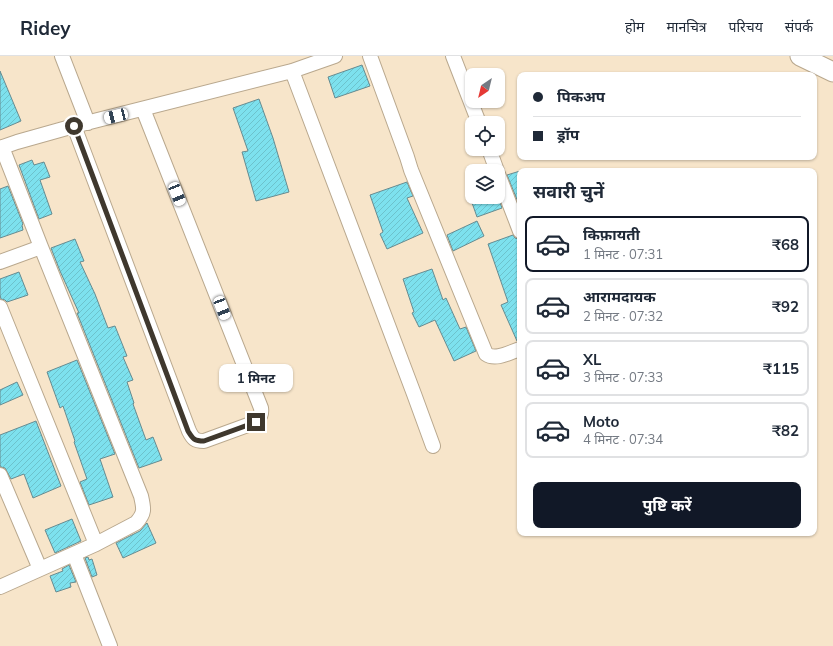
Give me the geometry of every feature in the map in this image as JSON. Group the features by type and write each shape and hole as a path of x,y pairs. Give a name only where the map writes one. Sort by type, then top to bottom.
{"street":[{"path":"62,56 88,123"},
{"path":"0,587 96,544 136,523 143,512 143,504 138,489 1,148 16,142 74,126 292,71 336,56"},
{"path":"370,56 411,170 486,354 491,357 497,357 517,350"},
{"path":"453,56 476,116"},
{"path":"800,56 833,72"},
{"path":"292,71 433,446"},
{"path":"74,126 188,431 197,441 204,441 256,422 260,418 262,412 143,109"},
{"path":"505,191 517,223"},
{"path":"0,262 41,247"},
{"path":"0,307 96,544"},
{"path":"0,475 40,569"},
{"path":"74,554 110,646"}],"building":[{"path":"362,65 370,86 335,98 328,77"},
{"path":"0,71 21,121 0,130"},
{"path":"259,99 273,138 289,192 256,201 242,152 248,151 233,108"},
{"path":"32,160 34,165 44,162 50,177 40,180 52,214 39,219 19,165"},
{"path":"517,172 517,200 507,175"},
{"path":"407,182 413,196 407,198 423,233 387,249 380,234 383,232 370,195"},
{"path":"8,186 23,224 23,230 0,238 0,189"},
{"path":"472,204 501,204 502,208 477,217"},
{"path":"477,221 484,236 453,251 447,235"},
{"path":"513,235 517,239 517,341 501,305 508,302 488,244"},
{"path":"75,239 84,261 80,262 95,294 108,328 115,326 127,356 123,357 133,380 127,382 146,440 153,437 162,460 139,468 77,313 79,313 51,248"},
{"path":"432,269 443,300 446,298 460,329 466,327 476,351 454,361 435,320 419,327 412,313 414,312 403,279"},
{"path":"19,272 28,295 7,302 1,299 0,279"},
{"path":"77,360 115,454 100,459 113,497 89,505 80,482 87,479 74,442 75,441 63,406 60,408 47,372"},
{"path":"17,382 23,395 0,405 0,390"},
{"path":"36,421 61,486 33,498 24,474 11,479 5,468 1,467 0,435"},
{"path":"72,519 81,541 55,553 45,530"},
{"path":"147,523 156,543 123,558 116,543 140,531"},
{"path":"88,557 89,560 92,559 97,575 92,577 85,558"},
{"path":"69,565 76,582 70,583 71,587 56,592 50,576 63,571 62,569"}],"route":[{"path":"74,126 188,431 197,441 204,441 256,422"}]}
